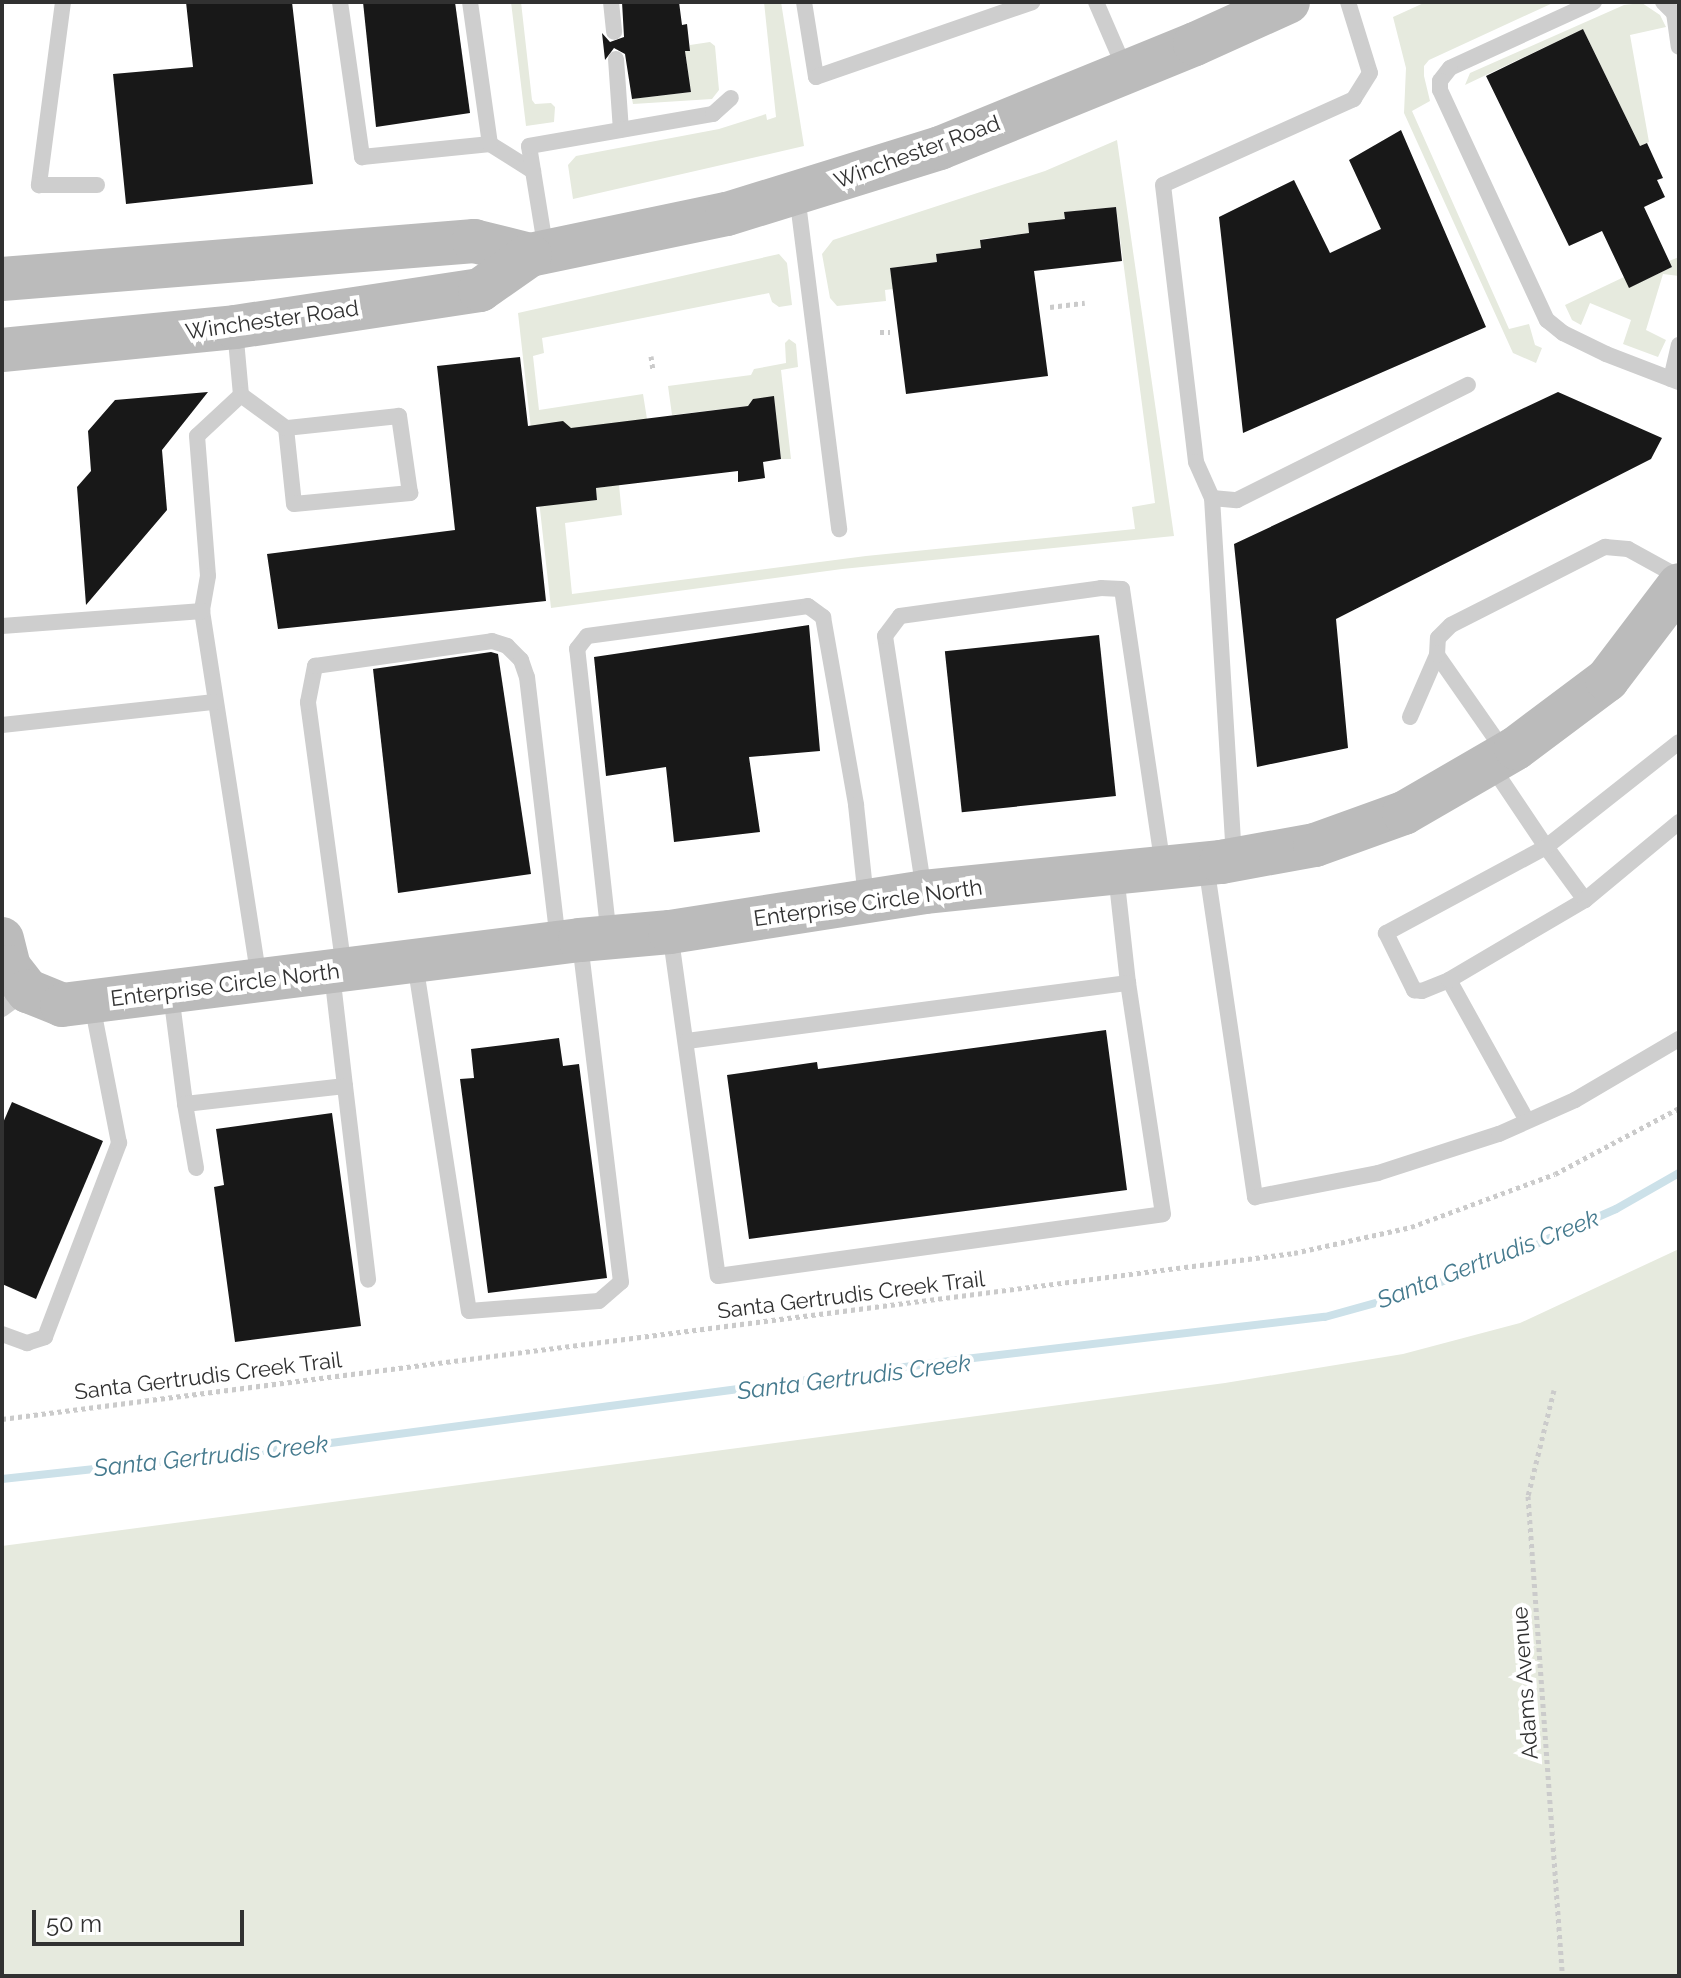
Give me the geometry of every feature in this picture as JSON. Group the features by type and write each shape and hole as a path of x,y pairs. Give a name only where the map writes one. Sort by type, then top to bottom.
{"main road":[{"name":"Winchester Road","path":"2,350 235,327 480,290 538,254 727,214 940,148 1288,2"},
{"name":"Winchester Road","path":"2,279 474,241 538,254"},
{"name":"Enterprise Circle North","path":"2,939 9,967 11,1000 62,1005 582,940 670,932 924,892 1116,875 1315,845 1404,813 1498,759 1607,680 1679,585"}],"lane":[{"path":"63,2 39,185 97,185"},
{"path":"340,2 362,157 490,144 533,171"},
{"path":"470,2 490,144"},
{"path":"611,2 614,32"},
{"path":"804,2 816,77 1032,2"},
{"path":"1096,2 1125,71"},
{"path":"1201,864 1212,498 1196,462 1163,185 1354,99 1370,73 1348,2"},
{"path":"1594,2 1450,68 1440,81 1440,90 1547,320 1563,333 1606,354 1675,381 1679,345"},
{"path":"1663,2 1674,13 1678,40"},
{"path":"616,59 621,130"},
{"path":"538,254 529,146 713,114 731,98"},
{"path":"797,194 839,529"},
{"path":"235,327 241,395 286,428 399,416 410,493 294,504 286,428"},
{"path":"1212,498 1237,500 1468,385"},
{"path":"241,395 197,436 208,576 202,611 259,981"},
{"path":"1410,717 1437,655 1438,638 1451,625 1605,547 1628,549 1679,577"},
{"path":"924,892 885,636 900,616 1101,588 1122,589 1201,864 1255,1197 1378,1173 1527,1121 1575,1100 1679,1039"},
{"path":"582,940 577,649 587,636 808,606 823,617 856,805 866,901"},
{"path":"2,626 202,611"},
{"path":"368,1280 345,1086 338,971 308,702 315,666 492,641 507,646 521,660 527,677 582,940 621,1282 599,1301 469,1311 415,963"},
{"path":"1437,655 1546,847 1585,900"},
{"path":"2,725 215,702"},
{"path":"1679,742 1546,847 1386,933 1414,990 1422,991 1449,980 1585,900 1679,822"},
{"path":"670,932 718,1276 1163,1214 1128,983 1116,875"},
{"path":"1449,980 1527,1121"},
{"path":"687,1041 1128,983"},
{"path":"171,992 196,1168"},
{"path":"2,1334 27,1343 45,1337 119,1143 92,1001"},
{"path":"185,1104 345,1086"}],"path":[{"path":"1050,307 1085,303"},
{"path":"880,332 890,332"},
{"path":"651,356 653,371"},
{"name":"Santa Gertrudis Creek Trail","path":"2,1419 1294,1253 1411,1227 1555,1174 1679,1108"},
{"name":"Adams Avenue","path":"1554,1390 1528,1496 1562,1976"}],"shaded area":[{"path":"511,2 521,2 532,100 535,104 551,103 555,107 554,122 526,126"},
{"path":"764,2 781,2 804,146 573,199 568,165 576,156 719,129 766,114 767,120 776,117"},
{"path":"1426,2 1555,2 1429,60 1424,66 1424,76 1430,101 1412,111 1509,329 1529,324 1535,345 1542,348 1536,363 1513,353 1404,113 1406,68 1393,17"},
{"path":"1642,3 1660,15 1666,27 1630,35 1649,142 1640,146 1583,29 1465,85 1470,73 1624,5"},
{"path":"710,42 715,46 719,90 712,99 633,104 632,99 691,92 685,51 690,50 690,45"},
{"path":"1117,140 1174,536 842,569 551,608 518,313 779,254 787,263 792,305 779,307 772,302 769,293 542,338 544,353 533,356 539,410 643,394 647,419 571,502 597,500 596,488 619,485 622,515 565,523 572,594 866,556 1135,529 1132,507 1155,503 1116,207 1065,212 1065,219 1028,223 1029,233 981,239 981,248 936,254 937,262 890,268 893,289 885,290 886,301 837,306 830,298 822,254 833,240 1045,171"},
{"path":"1679,257 1679,276 1663,274 1646,330 1666,340 1658,357 1623,344 1631,320 1590,303 1581,325 1572,320 1565,305 1624,277 1630,287 1672,267 1669,261"},
{"path":"789,339 796,344 798,367 781,370 791,459 781,459 774,397 753,399 748,406 672,415 668,386 751,375 754,369 786,363 785,343"},
{"path":"1679,1249 1679,1976 2,1976 2,1546 1225,1383 1403,1354 1520,1323"}],"building":[{"path":"186,2 292,2 313,184 126,204 113,74 193,67"},
{"path":"363,2 455,2 470,113 376,127"},
{"path":"622,2 679,2 682,25 687,24 690,51 685,51 691,92 632,99 625,54 614,48 605,60 602,33 610,42 624,37"},
{"path":"1583,29 1640,146 1647,143 1663,178 1657,180 1665,197 1644,207 1672,267 1629,288 1602,231 1569,246 1486,76"},
{"path":"1401,130 1486,327 1243,433 1219,217 1294,180 1330,253 1381,229 1349,160"},
{"path":"1116,207 1122,261 1034,271 1048,376 906,394 890,268 937,262 936,254 981,248 980,240 1029,233 1028,223 1065,219 1064,212"},
{"path":"520,357 528,426 563,421 571,428 748,406 753,399 774,396 781,459 763,462 765,478 738,482 738,471 596,488 597,500 536,507 546,601 278,629 267,554 455,530 437,366"},
{"path":"208,392 162,450 167,510 86,605 77,487 91,471 88,431 115,400"},
{"path":"1558,392 1662,438 1651,459 1336,619 1348,748 1257,767 1234,544"},
{"path":"809,625 820,751 749,757 760,832 674,842 666,767 606,776 594,657"},
{"path":"1099,635 1116,796 962,812 945,651"},
{"path":"491,652 498,654 531,874 398,893 373,669"},
{"path":"1106,1030 1127,1190 749,1239 727,1075 817,1062 818,1069"},
{"path":"559,1038 563,1066 579,1064 607,1278 488,1293 460,1079 474,1078 471,1049"},
{"path":"12,1102 103,1141 36,1299 2,1284 2,1125"},
{"path":"332,1113 361,1326 235,1342 214,1187 224,1185 216,1129"}],"waterway":[{"name":"Santa Gertrudis Creek","path":"2,1479 308,1446 965,1359 1325,1317 1415,1292 1518,1252 1616,1209 1679,1173"}]}
